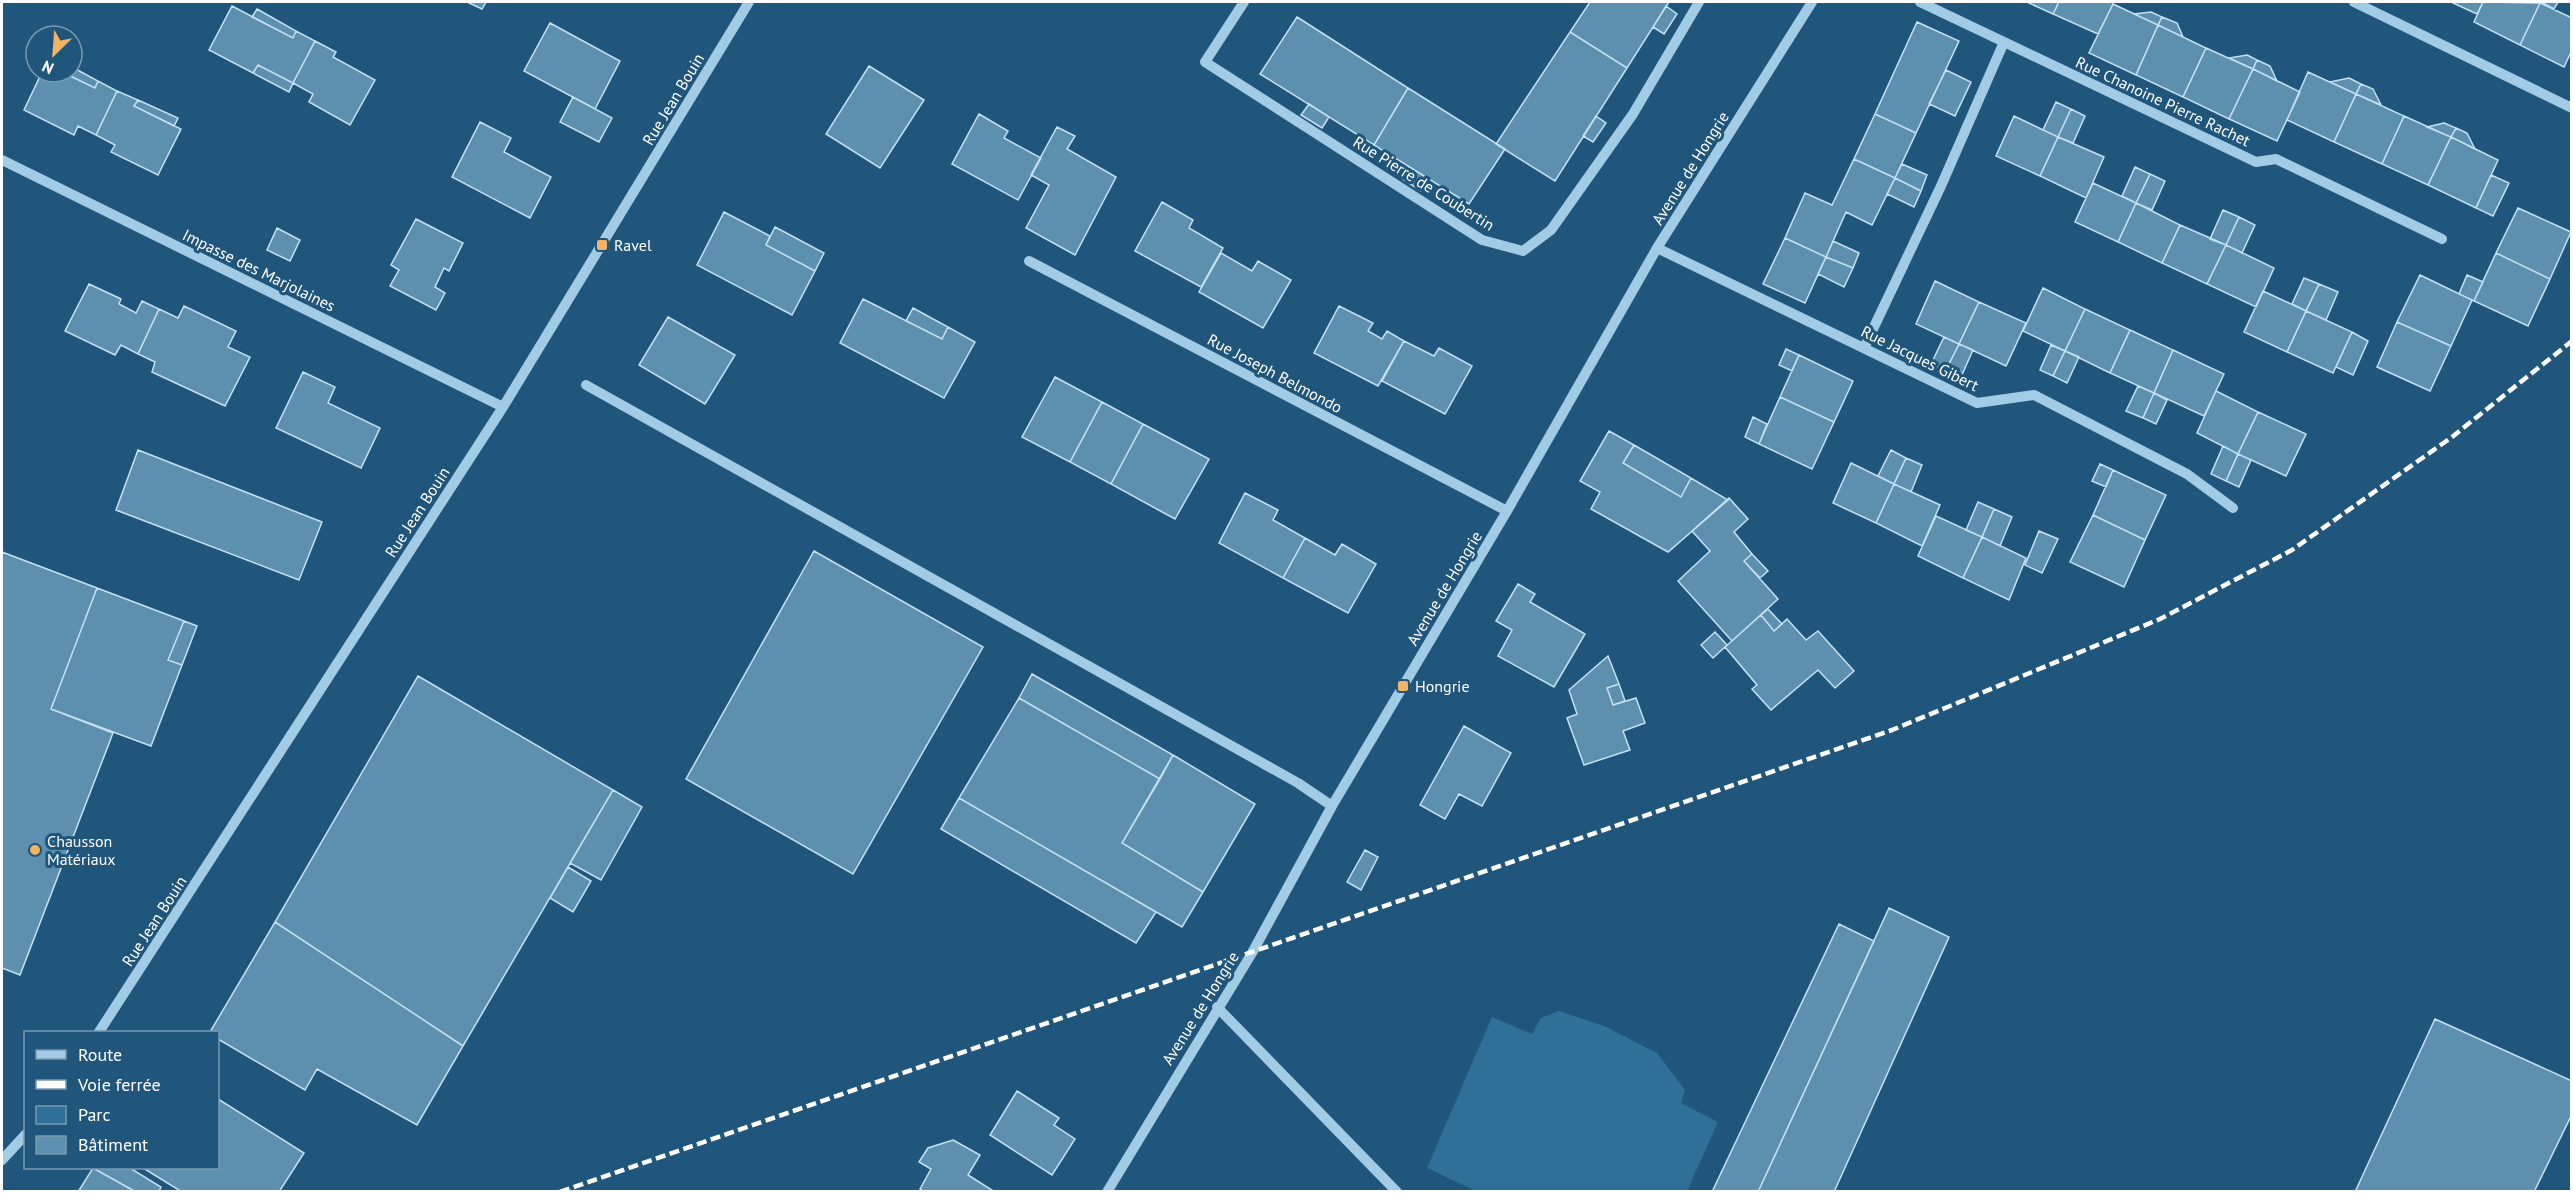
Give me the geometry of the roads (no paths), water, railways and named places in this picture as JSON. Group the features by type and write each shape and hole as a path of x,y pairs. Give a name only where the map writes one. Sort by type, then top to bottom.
{"street":[{"name":"Rue Jean Bouin","path":"100,1031 503,407 750,2"},
{"name":"Rue Pierre de Coubertin","path":"1244,2 1205,62 1482,240 1523,251 1551,230 1626,124 1699,2"},
{"name":"Avenue de Hongrie","path":"1107,1191 1252,953 1332,806 1507,511 1657,248 1812,2"},
{"name":"Rue Chanoine Pierre Rachet","path":"1920,2 2256,162 2276,159 2442,239"},
{"path":"2354,2 2571,108"},
{"path":"1864,348 1941,186 2004,42"},
{"name":"Impasse des Marjolaines","path":"2,160 503,407"},
{"name":"Rue Jacques Gibert","path":"1657,248 1977,403 2034,395 2187,474 2233,508"},
{"name":"Rue Joseph Belmondo","path":"1029,261 1507,511"},
{"path":"586,385 1298,783 1332,806"},
{"path":"1217,1007 1397,1191"},
{"path":"2,1161 24,1136"}],"railway":[{"path":"560,1192 1892,730 2160,619 2292,550 2452,437 2572,341"}],"place":[{"name":"Ravel","path":"602,245"},
{"name":"Hongrie","path":"1403,686"},
{"name":"Chausson Matériaux","path":"35,850"}]}
